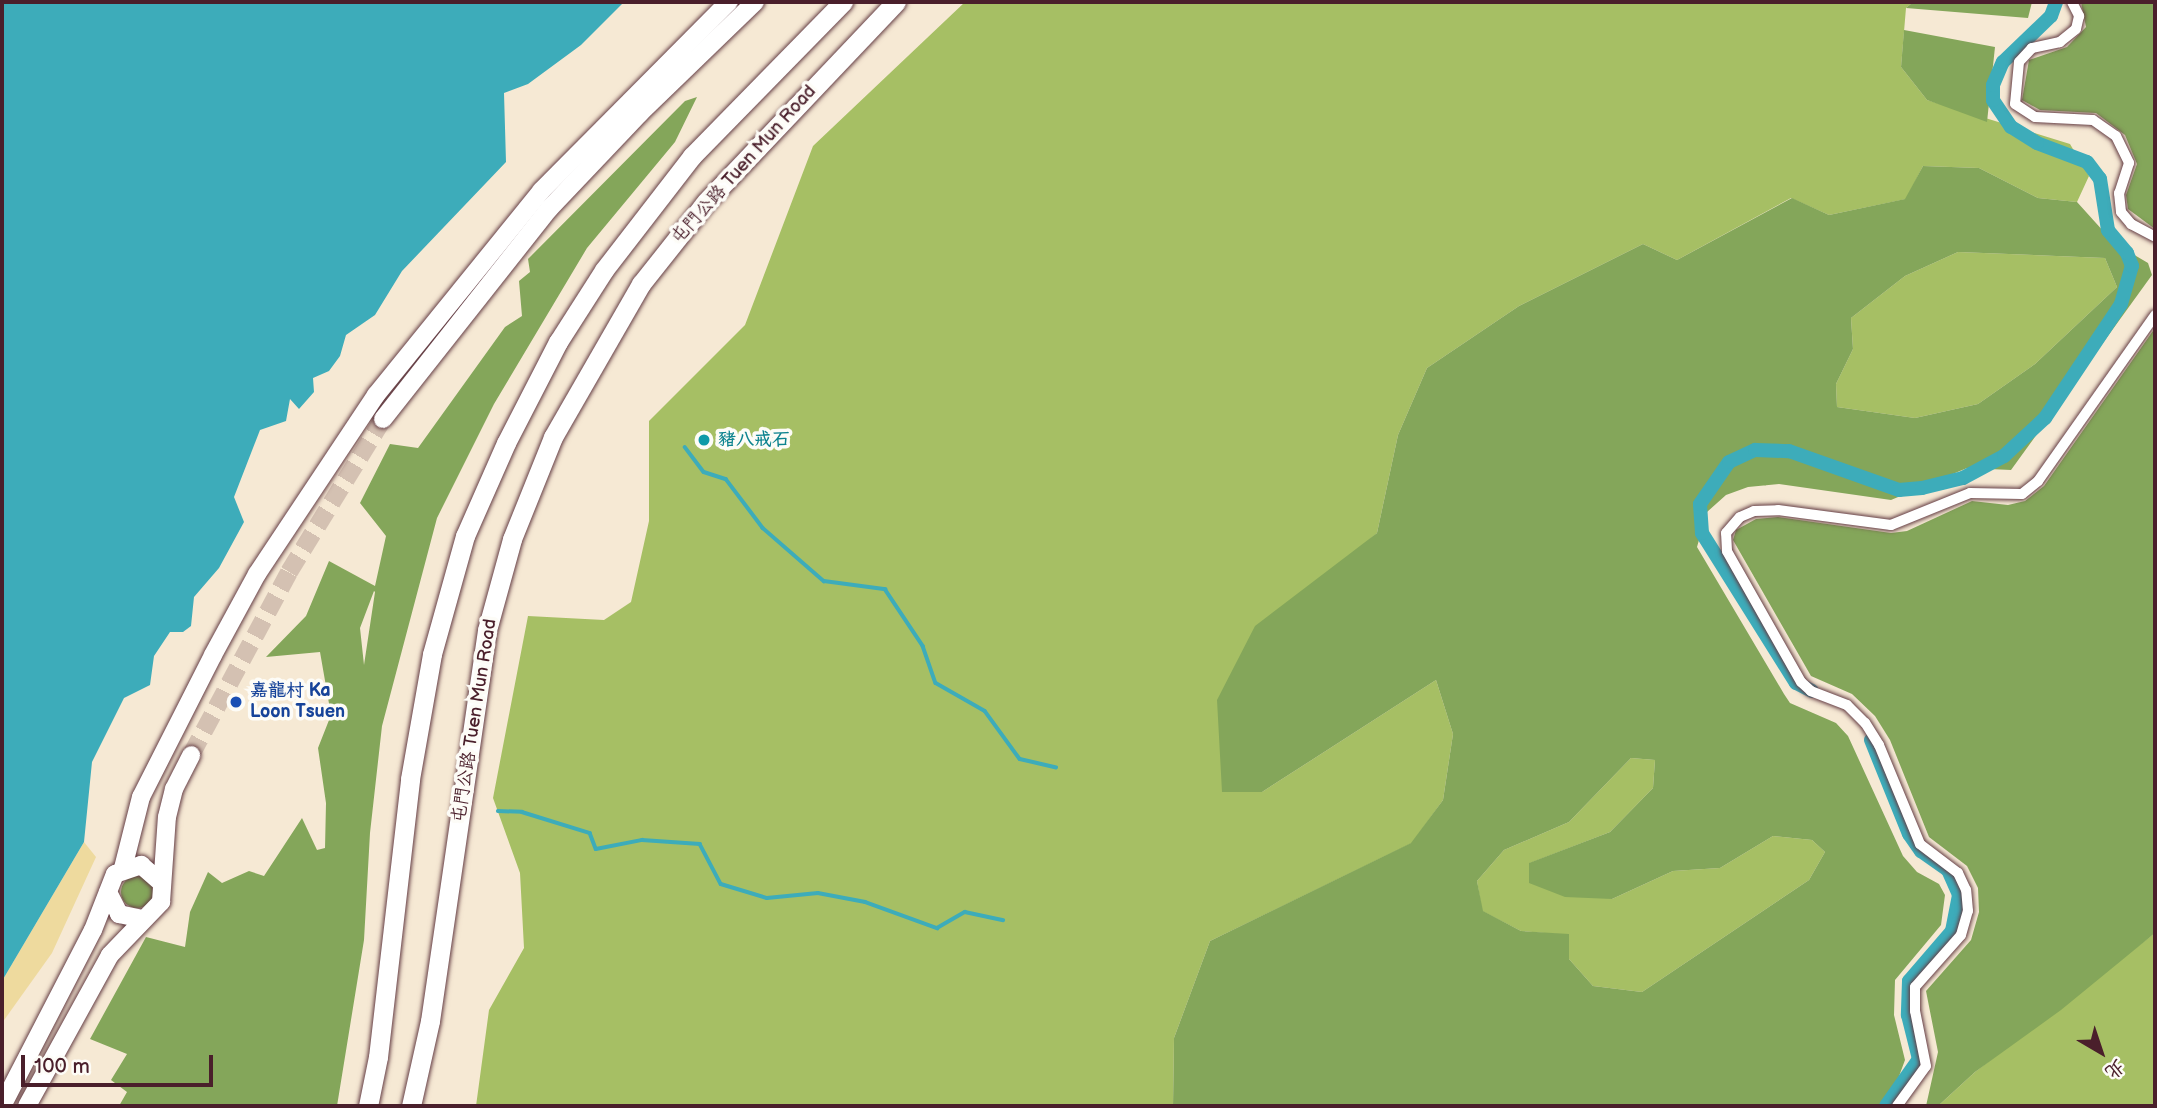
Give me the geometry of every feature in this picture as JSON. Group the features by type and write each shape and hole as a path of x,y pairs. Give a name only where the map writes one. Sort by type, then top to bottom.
{"highway":[{"path":"368,1106 378,1057 410,779 432,653 465,536 558,342 604,270 692,156 844,2"},
{"name":"屯門公路 Tuen Mun Road","path":"411,1106 430,1021 487,630 512,539 554,437 641,284 706,202 896,2"}],"main road":[{"path":"2,1106 108,892 123,868 141,797 257,574 312,488 376,395 507,232 666,63 729,2"},
{"path":"383,419 549,209 755,2"},
{"path":"27,1106 110,955 142,919 162,902 167,817 174,789 191,755"},
{"path":"123,868 150,869 162,883"},
{"path":"108,892 119,914 142,919"}],"street":[{"path":"2072,2 2079,25 2063,40 2032,48 2023,55 2015,75 2015,104 2035,117 2093,120 2116,136 2129,163 2119,193 2121,212 2128,222 2155,237"},
{"path":"1897,1106 1926,1066 1915,1011 1915,987 1961,934 1968,911 1966,890 1958,873 1920,844 1879,745 1865,723 1847,705 1811,691 1801,682 1727,551 1726,533 1740,517 1754,511 1778,510 1891,525 1970,494 2022,494 2038,481 2155,314"}],"green space":[{"path":"965,2 1913,2 1906,8 1901,67 1927,100 2070,144 2089,176 2077,202 2038,198 1979,168 1923,166 1906,199 1829,215 1791,198 1677,260 1643,244 1519,306 1427,368 1398,435 1377,533 1339,566 1262,792 1436,680 1453,734 1443,800 1412,843 1210,941 1174,1038 1173,1106 476,1106 489,1010 524,948 520,873 493,798 528,616 604,620 631,602 649,521 649,421 745,325 813,146"},
{"path":"1913,2 2032,2 2028,18 1906,8"},
{"path":"2081,2 2155,2 2155,229 2128,209 2126,195 2137,164 2125,135 2096,113 2040,110 2022,100 2029,60 2067,47 2086,27"},
{"path":"1904,30 1995,47 1987,122 1927,100 1901,67"},
{"path":"697,97 675,142 587,248 494,404 437,518 382,726 370,833 364,940 337,1106 119,1106 127,1092 111,1080 127,1054 90,1039 146,937 185,947 190,912 208,872 222,883 249,871 264,876 302,818 317,850 325,848 326,803 318,748 331,715 320,652 266,657 306,616 329,561 375,586 386,536 360,503 390,444 418,448 505,327 522,316 519,281 530,272 528,259 685,101","holes":["375,592 364,665 360,628"]},
{"path":"1923,166 1979,168 2038,198 2077,202 2114,243 2148,263 2152,275 2011,470 1967,468 1891,500 1779,484 1748,487 1726,495 1707,512 1697,547 1784,694 1790,703 1836,723 1848,736 1903,856 1917,872 1939,884 1945,895 1941,925 1895,980 1894,1015 1905,1060 1888,1106 1173,1106 1174,1038 1210,941 1411,843 1443,800 1453,734 1436,680 1262,792 1222,792 1217,700 1255,626 1377,533 1398,435 1427,368 1519,306 1643,244 1677,260 1792,198 1829,215 1905,199","holes":["1958,252 2105,258 2117,287 2035,364 1978,404 1915,418 1837,407 1836,384 1853,349 1851,318 1905,276","1631,758 1655,760 1653,788 1610,832 1529,863 1529,883 1565,897 1612,899 1673,871 1720,868 1773,836 1812,840 1825,852 1809,880 1642,992 1593,986 1569,959 1569,934 1521,931 1483,911 1477,881 1504,850 1569,822"]},
{"path":"1958,252 2105,258 2117,287 2035,364 1978,404 1915,418 1837,407 1836,384 1853,349 1851,318 1905,276"},
{"path":"2155,328 2155,933 2061,1010 1975,1072 1938,1106 1926,1106 1938,1052 1926,991 1971,940 1979,912 1978,888 1967,866 1929,837 1890,740 1875,716 1852,694 1811,676 1733,540 1736,530 1756,519 1778,517 1891,533 1907,531 1972,501 2008,505 2025,501 2044,486"},
{"path":"1631,758 1655,760 1653,788 1610,832 1530,863 1612,899 1673,871 1720,868 1773,836 1812,840 1825,852 1809,880 1642,992 1593,986 1569,959 1568,935 1521,931 1482,911 1477,881 1504,850 1569,822"},
{"path":"137,876 148,881 153,892 148,903 137,908 126,903 121,892 126,881"},
{"path":"2155,933 2155,1106 1938,1106 1975,1072"}],"sand":[{"path":"84,842 96,857 52,953 2,1023 2,981"}],"water":[{"path":"2,2 624,2 581,45 528,84 504,93 506,162 402,271 375,315 346,335 340,356 329,371 313,378 314,392 299,409 290,399 286,421 260,430 234,497 244,522 219,568 194,597 191,626 183,632 170,632 154,656 150,685 124,698 92,762 84,842 2,981"}],"waterway":[{"path":"1812,691 1796,683 1702,533 1700,504 1729,462 1755,450 1789,451 1899,490 1922,488 1963,478 2004,456 2045,418 2121,304 2132,266 2127,253 2108,230 2100,179 2087,162 2037,143 2011,127 1993,100 1993,85 2003,62 2051,16 2056,2"},
{"path":"685,447 704,472 726,479 763,528 824,581 885,589 923,646 936,683 985,711 1020,759 1056,767"},
{"path":"1871,740 1909,834 1921,851 1948,870 1959,895 1952,931 1909,981 1908,1015 1919,1059 1886,1106"},
{"path":"498,811 522,812 590,833 596,849 642,840 700,844 721,884 767,898 818,893 865,902 937,928 965,912 1003,920"}],"tunnel":[{"path":"191,755 289,572 383,419"}],"place":[{"name":"豬八戒石","path":"704,440"},
{"name":"嘉龍村 Ka Loon Tsuen","path":"236,702"}]}
